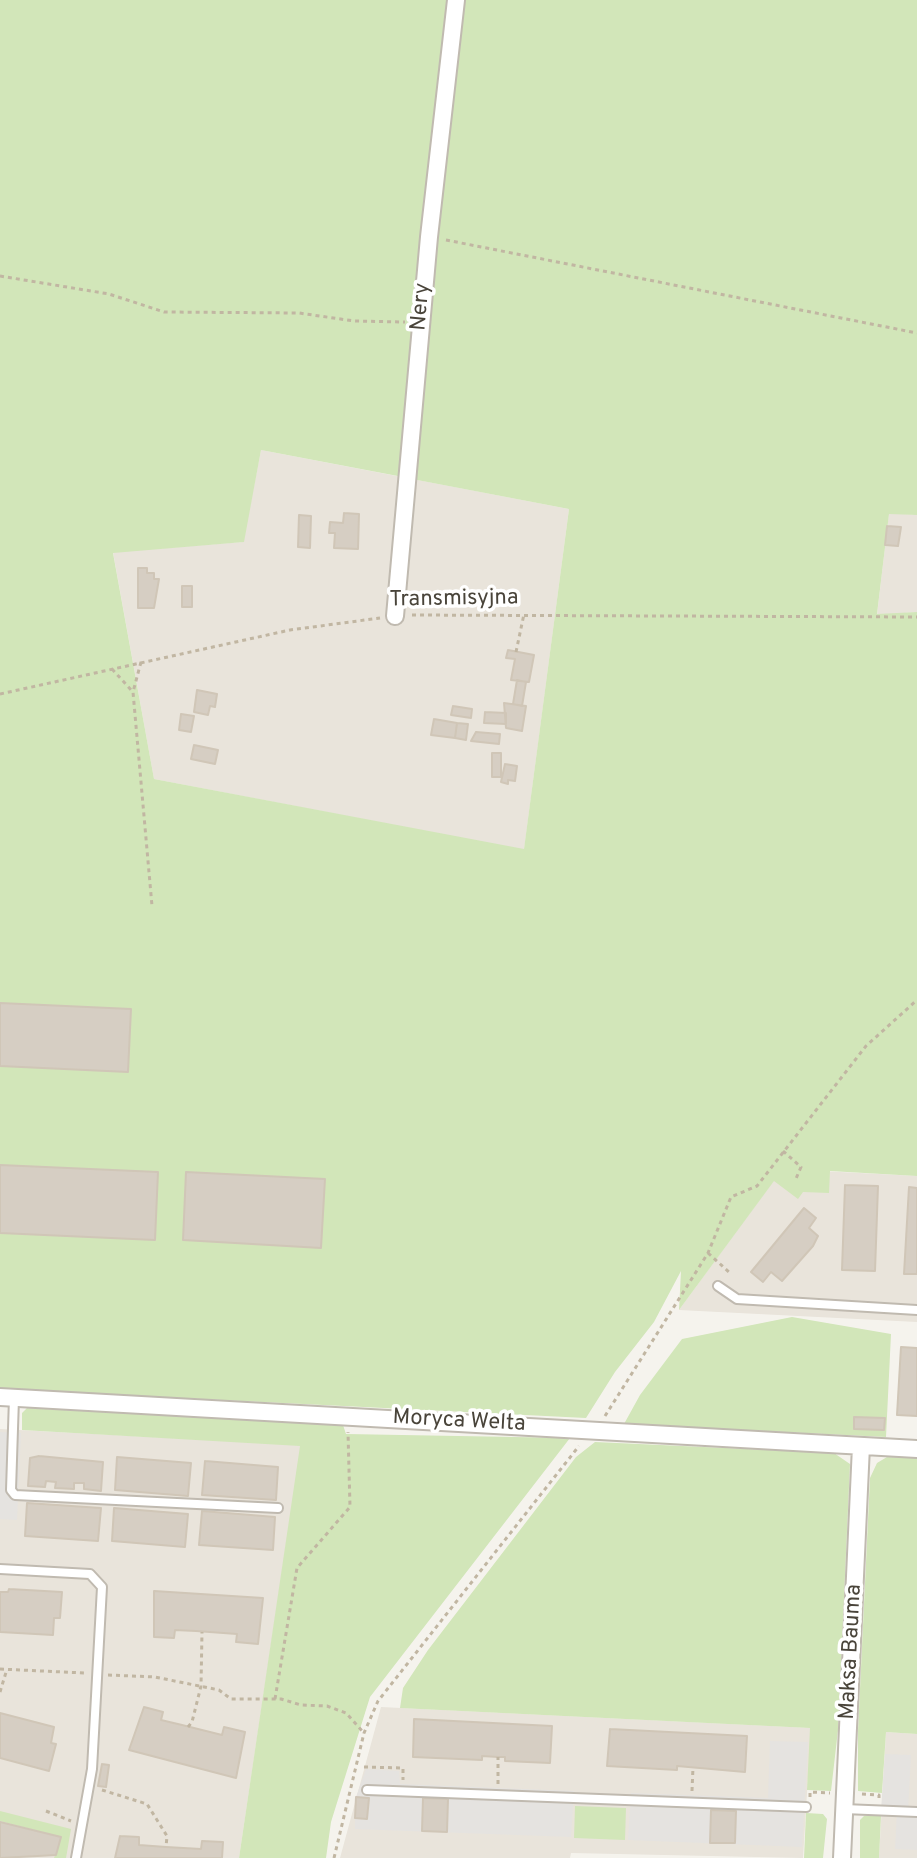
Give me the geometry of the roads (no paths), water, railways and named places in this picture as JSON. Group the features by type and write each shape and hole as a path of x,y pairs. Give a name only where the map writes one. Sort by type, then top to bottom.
{"street":[{"name":"Nery","path":"395,616 429,237 456,0"},
{"name":"Moryca Welta","path":"7,1397 917,1449"},
{"name":"Maksa Bauma","path":"842,1858 861,1446"}],"lane":[{"path":"718,1286 737,1299 917,1310"},
{"path":"7,1397 11,1490 15,1495 278,1508"},
{"path":"0,1569 81,1573 97,1578 103,1596 88,1787 76,1858"},
{"path":"367,1790 806,1807"},
{"path":"844,1809 917,1812"}]}
